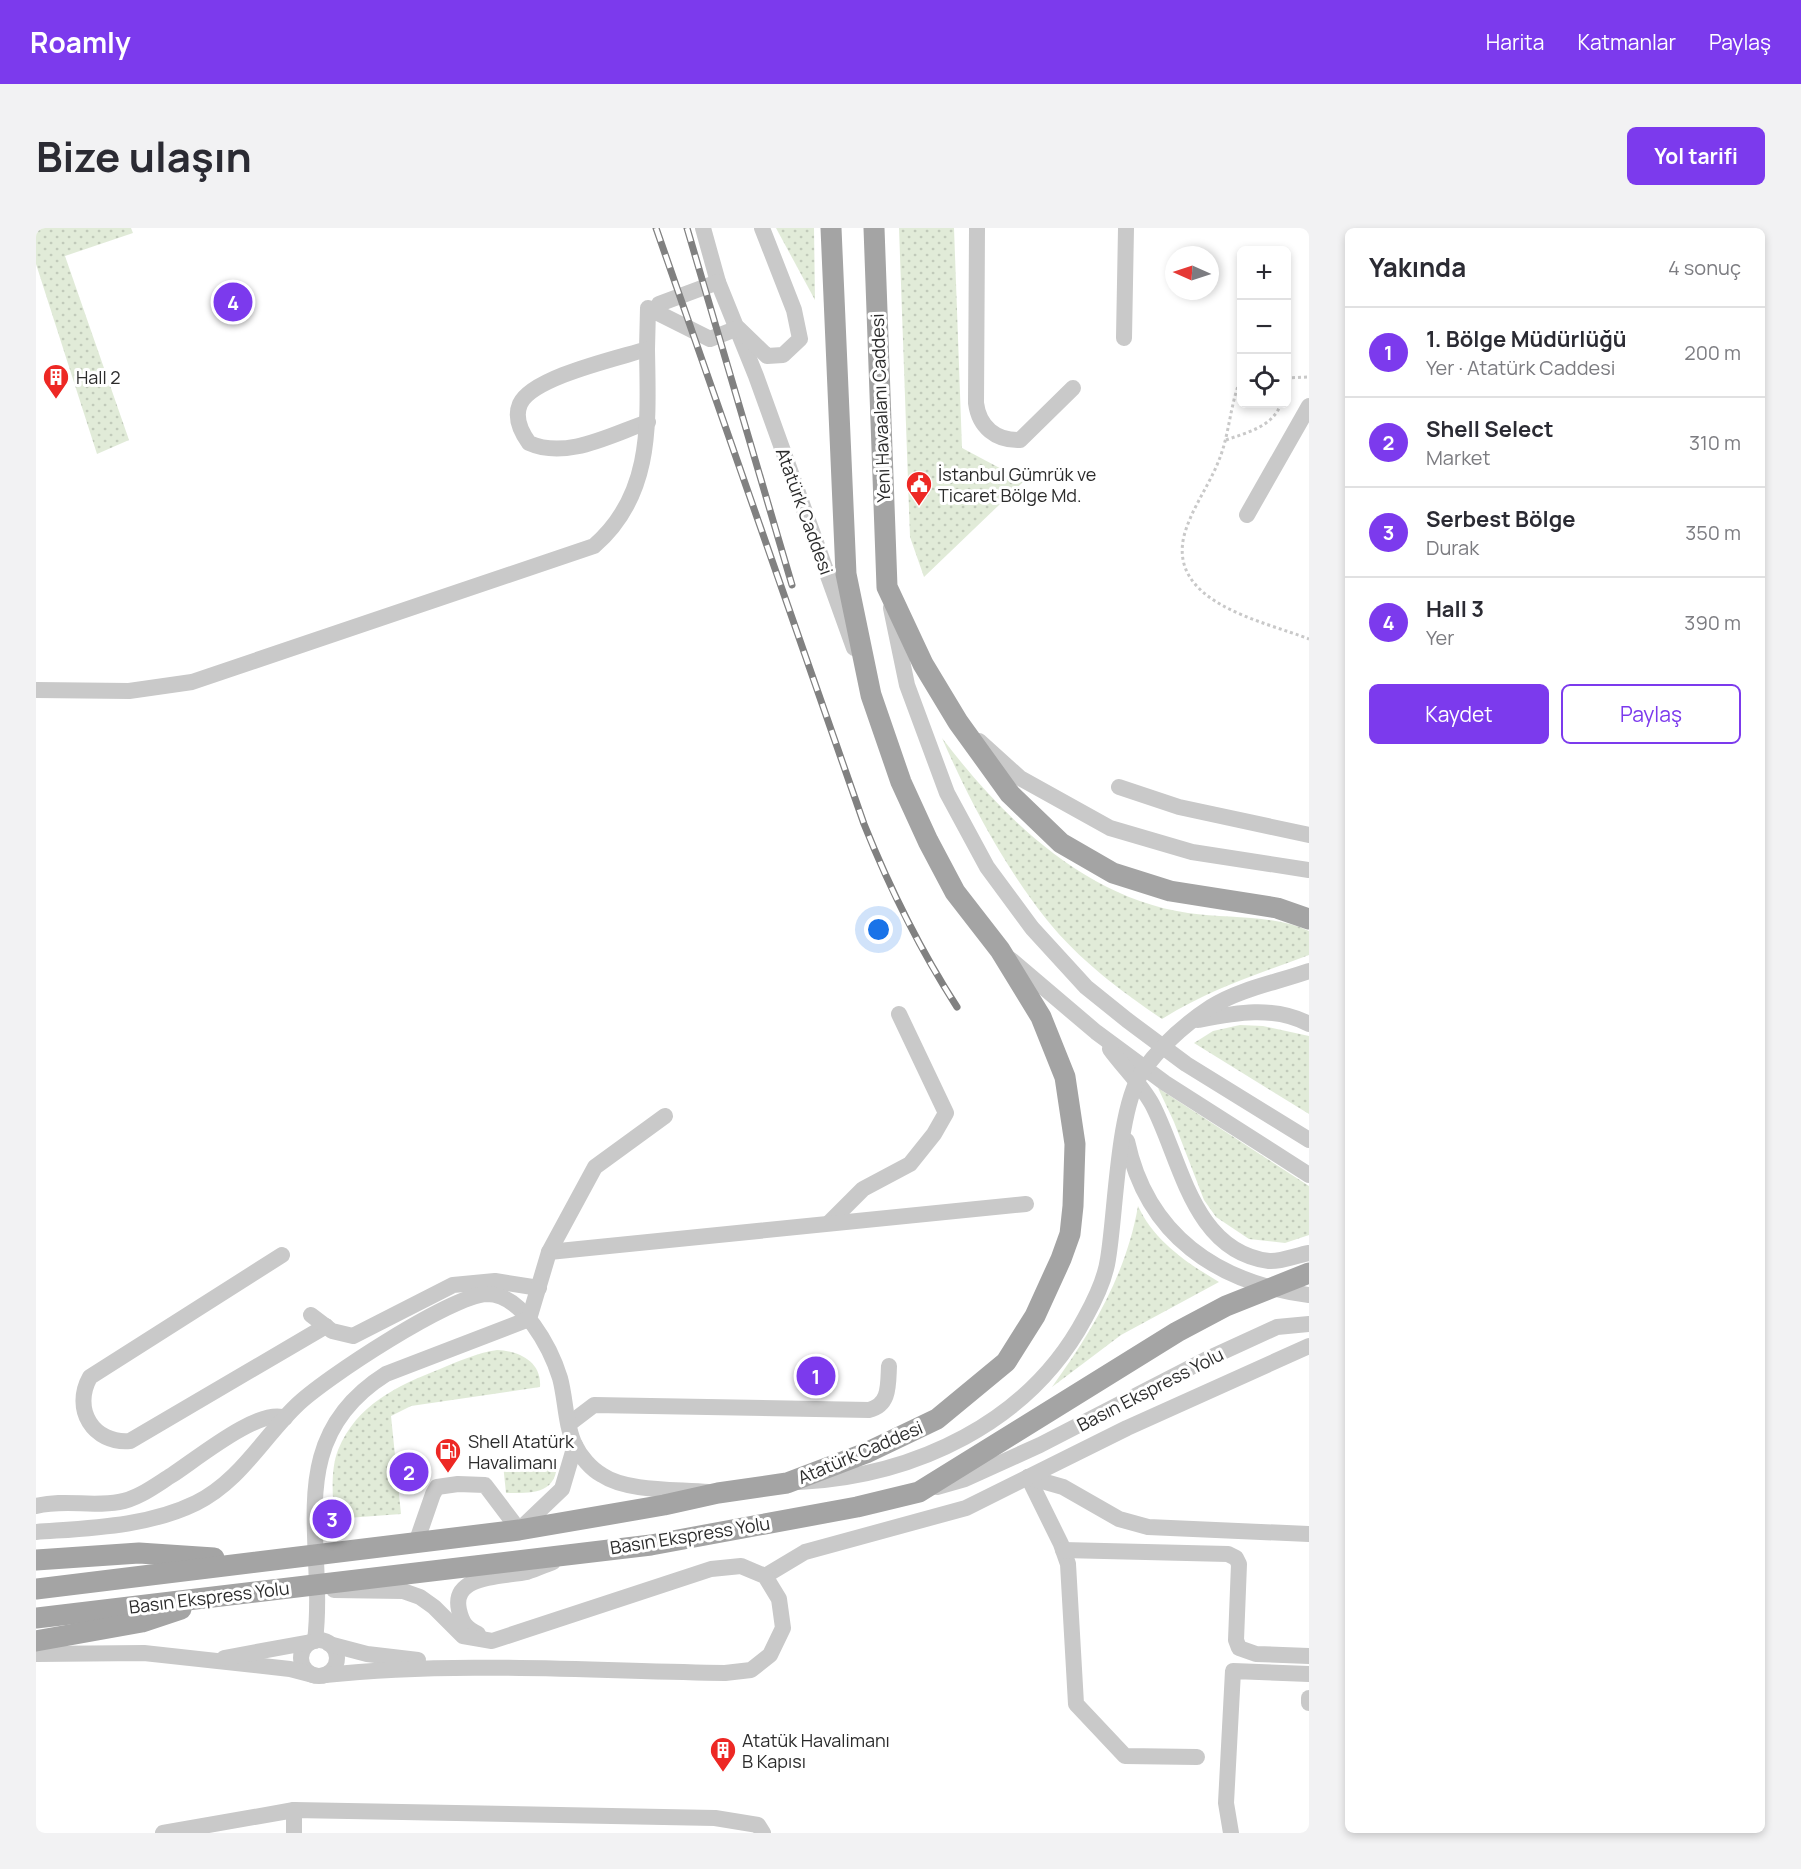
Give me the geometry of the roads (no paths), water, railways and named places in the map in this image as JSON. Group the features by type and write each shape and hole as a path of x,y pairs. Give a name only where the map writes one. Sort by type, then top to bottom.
{"main road":[{"name":"Atatürk Caddesi","path":"718,1492 787,1483 866,1453 937,1419 1006,1362 1035,1316 1061,1259 1070,1234 1072,1215 1075,1144 1065,1077 1041,1017 1000,950 955,892 928,841 901,782 871,695 846,574 831,228"},
{"name":"Yeni Havaalanı Caddesi","path":"874,228 887,587"},
{"path":"887,587 923,664 958,722 1010,794 1060,843 1113,873 1170,891 1277,908 1309,919"},
{"path":"919,1492 1177,1332 1226,1306 1309,1273"},
{"name":"Basın Ekspress Yolu","path":"36,1589 519,1530 664,1505 718,1492"},
{"name":"Basın Ekspress Yolu","path":"36,1618 662,1543 857,1507 919,1492"},
{"path":"36,1560 140,1553 260,1562"},
{"path":"36,1641 142,1622 177,1612 200,1598"}],"street":[{"name":"Atatürk Caddesi","path":"703,228 718,282 738,328 871,695"},
{"name":"Atatürk Caddesi","path":"738,328 767,356 783,355 800,339 794,310 762,228"},
{"path":"976,228 976,403 984,426 996,436 1020,440 1073,388"},
{"path":"1124,338 1126,228"},
{"path":"654,306 718,282"},
{"path":"654,306 710,339 738,328"},
{"path":"36,690 129,691 192,682 594,546 622,516 642,467 648,422 647,349 654,306"},
{"path":"647,349 546,382 529,393 520,404 518,419 522,433 530,443 554,449 572,448 648,422"},
{"path":"1247,515 1309,406"},
{"path":"887,587 907,685 947,793 987,867 1032,928 1086,987 1127,1020 1186,1064 1309,1140"},
{"path":"958,722 1020,778 1110,828 1192,852 1309,870"},
{"path":"1119,787 1179,807 1309,835"},
{"path":"1000,950 1096,1032 1165,1083 1309,1175"},
{"path":"787,1483 861,1477 912,1462 954,1442 1014,1405 1062,1357 1097,1296 1108,1262 1124,1125 1140,1075 1168,1042 1211,1006 1309,971"},
{"path":"1194,1021 1255,1012 1277,1013 1309,1024"},
{"path":"830,1223 863,1189 910,1164 934,1134 946,1113 899,1014"},
{"path":"1096,1032 1151,1102 1188,1192 1205,1222 1235,1250 1270,1261 1309,1253"},
{"path":"529,1318 549,1252 595,1167 665,1116"},
{"path":"1124,1125 1132,1165 1143,1190 1155,1213 1175,1235 1195,1252 1250,1282 1278,1291 1309,1295"},
{"path":"549,1252 1026,1204"},
{"path":"282,1255 90,1377 83,1393 87,1419 105,1437 130,1441 326,1326"},
{"path":"310,1315 345,1336 361,1334 453,1284 495,1281 539,1288"},
{"path":"36,1532 130,1524 195,1503 227,1483 285,1418 333,1376 448,1305 472,1296 488,1294 513,1304 529,1318 552,1355 561,1380 575,1445 588,1463 615,1483 718,1492"},
{"path":"320,1642 313,1513 316,1476 326,1442 351,1401 366,1386 414,1361 529,1318"},
{"name":"Basın Ekspress Yolu","path":"919,1492 965,1479 1040,1445 1205,1360 1277,1327 1309,1324"},
{"path":"765,1576 805,1552 966,1508 1127,1428 1309,1346"},
{"path":"569,1424 594,1405 868,1410 878,1408 885,1400 889,1366"},
{"path":"36,1506 69,1501 100,1504 131,1499 242,1428 269,1416 285,1418"},
{"path":"416,1543 436,1487 447,1485 485,1485 519,1530 562,1489 575,1445"},
{"path":"1028,1477 1063,1488 1119,1519 1148,1527 1309,1534"},
{"path":"1028,1477 1068,1563 1076,1704 1125,1756 1197,1757"},
{"path":"69,1501 73,1529"},
{"path":"1063,1550 1228,1554 1236,1558 1239,1564 1236,1640 1239,1648 1245,1653 1309,1656"},
{"path":"492,1641 465,1627 457,1602 462,1589 472,1582 527,1571 588,1551"},
{"path":"36,1654 144,1653 215,1660 319,1675 382,1669 450,1668 725,1673 751,1670 770,1655 783,1628 779,1599 765,1576 741,1566 711,1569 492,1641 463,1636 434,1607 420,1597 403,1591 285,1588"},
{"path":"215,1660 320,1642 367,1654 422,1660 450,1668"},
{"path":"320,1642 334,1648 337,1660 331,1672 319,1675 305,1669 302,1659 304,1649 320,1642"},
{"path":"1231,1833 1226,1803 1233,1671 1309,1674"},
{"path":"294,1810 294,1833"},
{"path":"164,1833 294,1810 715,1818 758,1825 763,1833"}],"railway":[{"path":"656,228 864,824 906,918 957,1007"},
{"path":"687,228 792,585"}],"place":[{"name":"Hall 3","path":"233,302"},
{"name":"Hall 2","path":"56,400"},
{"name":"İstanbul Gümrük ve Ticaret Bölge Md.","path":"919,507"},
{"name":"1. Bölge Müdürlüğü","path":"816,1376"},
{"name":"Shell Select","path":"409,1472"},
{"name":"Shell Atatürk Havalimanı","path":"448,1474"},
{"name":"Serbest Bölge","path":"332,1519"},
{"name":"Atatük Havalimanı B Kapısı","path":"723,1773"}]}
